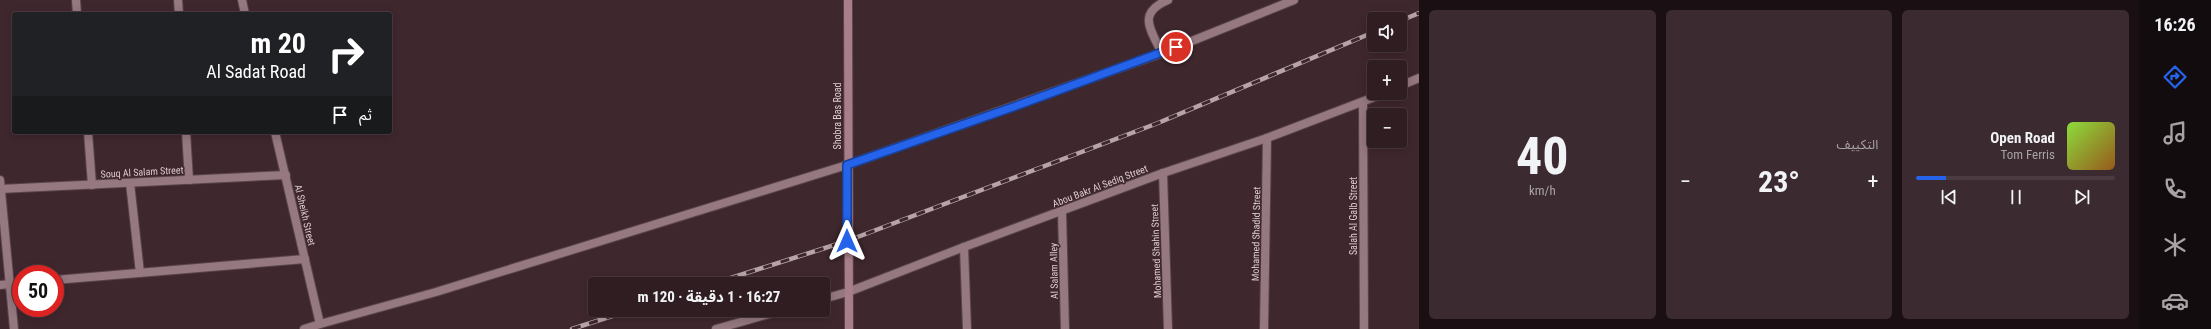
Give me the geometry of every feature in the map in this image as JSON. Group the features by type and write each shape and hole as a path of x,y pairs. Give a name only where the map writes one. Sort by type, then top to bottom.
{"main road":[{"name":"Shobra Bas Road","path":"848,0 848,329"}],"street":[{"path":"76,0 77,12"},
{"path":"178,0 179,12"},
{"path":"242,0 245,12"},
{"path":"1162,53 1150,27 1149,16 1156,5 1168,0"},
{"path":"304,329 436,292 847,165 1162,53 1294,0"},
{"path":"1407,83 1419,78"},
{"name":"Abou Bakr Al Sediq Street","path":"830,297 848,292 1163,173 1267,138 1368,100"},
{"name":"Salah Al Galb Street","path":"1363,102 1364,329"},
{"path":"88,134 92,185"},
{"path":"186,134 189,180"},
{"name":"Al Sheikh Street","path":"276,134 320,324"},
{"name":"Mohamed Shadid Street","path":"1264,329 1267,138"},
{"name":"Mohamed Shahin Street","path":"1163,173 1168,329"},
{"name":"Souq Al Salam Street","path":"0,189 286,175"},
{"path":"0,180 14,329"},
{"path":"130,183 140,273"},
{"name":"Al Salam Alley","path":"1062,212 1065,329"},
{"path":"964,247 967,329"},
{"path":"64,279 305,259"},
{"path":"0,285 12,284"},
{"path":"716,329 758,317"}],"railway":[{"path":"1407,18 1419,13"},
{"path":"734,277 847,241 1158,123 1367,35"},
{"path":"572,329 609,317"}],"route":[{"path":"847,241 847,165 1016,106 1176,47"}]}
